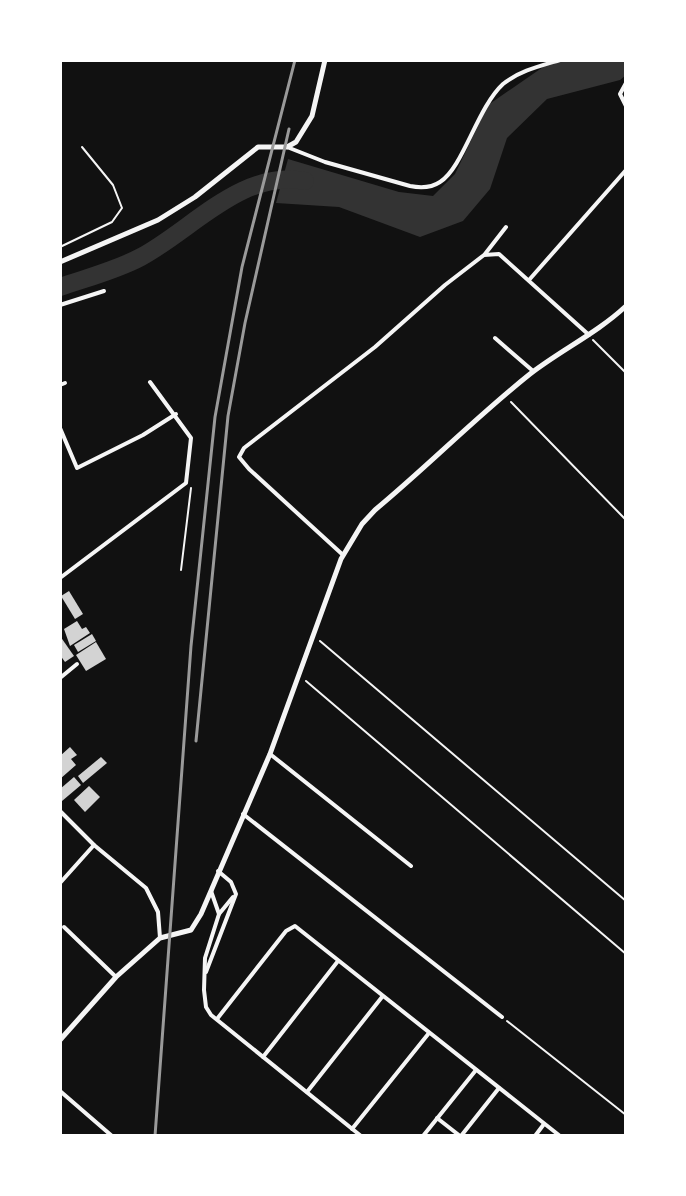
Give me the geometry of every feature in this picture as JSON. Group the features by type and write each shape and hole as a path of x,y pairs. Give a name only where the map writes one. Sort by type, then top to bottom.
{"street":[{"path":"287,147 302,136 312,116 325,60"},
{"path":"60,262 158,220 195,197 258,147 287,147 325,162 410,186 436,185 449,173 478,119 503,84 515,75 560,60"},
{"path":"626,83 620,94 626,106"},
{"path":"529,280 626,170"},
{"path":"343,555 239,457 244,448 375,347 484,255 506,227"},
{"path":"484,255 499,254 589,336"},
{"path":"60,305 104,291"},
{"path":"60,1040 116,977 160,938 191,930 201,914 270,754 343,555 362,524 533,371 589,336 626,306"},
{"path":"495,338 533,371"},
{"path":"60,578 186,483 191,438 150,382"},
{"path":"60,428 77,468 143,435 176,414"},
{"path":"60,678 77,664"},
{"path":"270,754 411,866"},
{"path":"60,811 94,845 146,888 158,912 160,938"},
{"path":"243,814 502,1017"},
{"path":"60,883 94,845"},
{"path":"205,975 236,894 231,882 218,871"},
{"path":"211,890 219,914"},
{"path":"236,894 219,914 205,958 206,1007 361,1136"},
{"path":"217,1019 291,927 295,926 560,1136"},
{"path":"64,927 116,977"},
{"path":"263,1057 338,961"},
{"path":"307,1092 383,996"},
{"path":"352,1129 429,1033"},
{"path":"423,1136 476,1070"},
{"path":"437,1118 460,1136 499,1088"},
{"path":"60,1091 112,1136"},
{"path":"535,1136 544,1124"}],"lane":[{"path":"60,247 112,222 122,208 113,185 82,147"}],"path":[{"path":"589,336 626,373"},
{"path":"504,396 626,520"},
{"path":"181,570 191,487 186,483"},
{"path":"313,635 626,901"},
{"path":"299,675 626,954"},
{"path":"502,1017 626,1115"}],"shaded area":[{"path":"565,60 626,60 626,75 620,80 547,99 507,138 490,189 463,221 420,237 339,207 276,203 288,159 399,192 433,196 455,174 488,105 546,65"}],"building":[{"path":"69,591 83,614 75,619 61,596"},
{"path":"77,621 82,629 86,627 90,633 70,646 64,629"},
{"path":"92,634 96,641 78,652 74,645"},
{"path":"60,636 74,656 65,662 60,655"},
{"path":"96,642 106,659 86,671 76,655"},
{"path":"70,747 77,755 71,759 76,765 60,779 60,756"},
{"path":"101,757 107,763 83,783 78,776"},
{"path":"74,777 81,785 62,801 60,789"},
{"path":"89,786 100,797 85,812 74,800"}],"waterway":[{"path":"60,287 141,257 239,192 282,180 305,181"}],"railway":[{"path":"155,1136 191,646 215,417 242,267 295,60"},
{"path":"196,741 228,416 245,323 289,129"}]}
